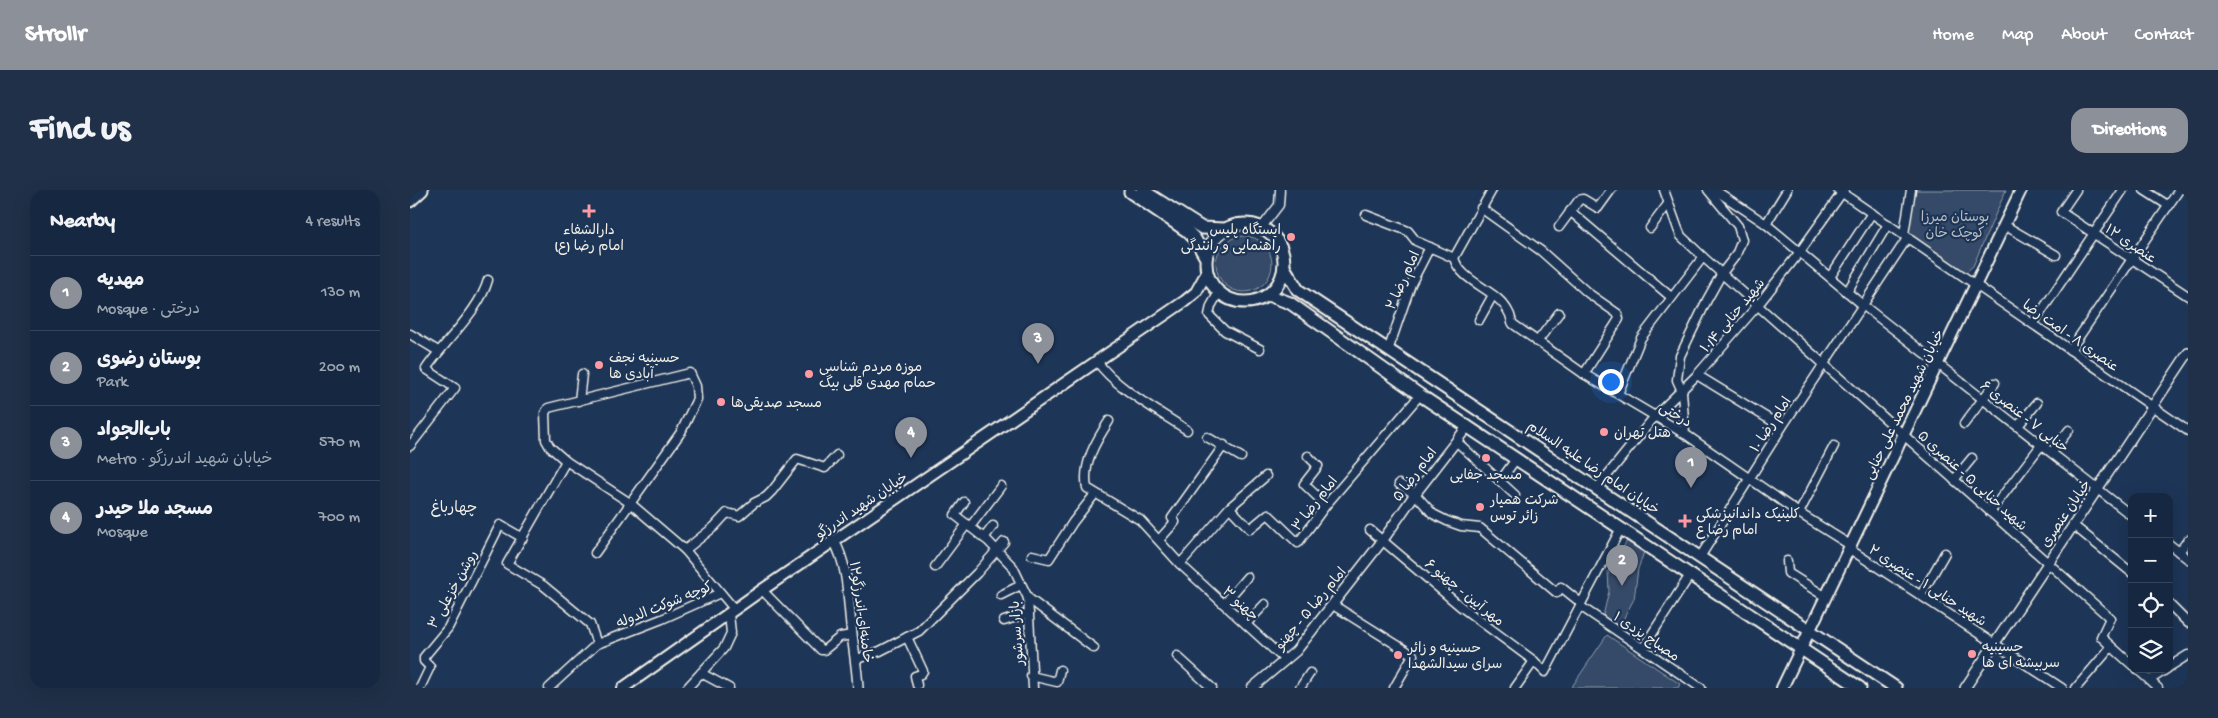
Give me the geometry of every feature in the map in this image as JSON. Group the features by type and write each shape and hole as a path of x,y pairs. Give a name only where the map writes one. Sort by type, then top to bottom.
{"main road":[{"path":"410,200 422,190"},
{"path":"1142,190 1202,228 1224,229 1243,224 1262,227 1272,234 1279,243 1284,255 1284,267 1278,284 1268,294 1257,300 1244,302 1232,300 1219,292 1211,282 1207,272 1206,258 1209,247 1224,229"},
{"name":"خیابان شهید محمد علی حنایی","path":"1782,688 2021,190"},
{"path":"1130,192 1188,231 1206,258"},
{"name":"خیابان امام رضا علیه السلام","path":"1284,267 1298,290 1598,487 1896,688"},
{"name":"خیابان شهید اندرزگو","path":"622,688 1196,292 1207,272"},
{"path":"1268,294 1290,303 1420,395 1860,688"}],"street":[{"path":"1262,227 1278,205 1280,190"},
{"path":"1454,258 1492,190"},
{"path":"1559,227 1581,199 1598,208 1611,190"},
{"name":"شهید حنایی ۵ - عنصری ۵","path":"1664,190 1681,236 1702,257 2110,618 2101,637 2111,647"},
{"path":"1685,434 1682,391 1677,380 1680,356 1722,274 1736,255 1742,240 1742,233 1738,226 1708,190"},
{"name":"حنایی ۷ - عنصری ۶","path":"1715,190 1766,224 1864,306 2128,513"},
{"path":"1726,197 1732,190"},
{"path":"1766,224 1787,190"},
{"path":"1906,236 1911,190"},
{"name":"عنصری ۱۲","path":"2076,190 2061,212 2188,296"},
{"path":"2033,324 2123,190"},
{"path":"2144,190 2169,206"},
{"path":"2070,350 2179,190"},
{"name":"عنصری ۸ - امت رضا","path":"1841,191 2188,431"},
{"name":"شهید حنایی ۱۰/۴","path":"1598,487 1655,416 1697,375 1758,305 1799,253 1841,191"},
{"path":"1650,228 1668,204"},
{"path":"1481,208 1542,251 1588,294 1618,314 1619,319 1584,374"},
{"path":"1570,211 1672,297"},
{"path":"1830,276 1872,213"},
{"path":"1366,215 1408,231 1416,241 1430,247"},
{"path":"1847,292 1888,224"},
{"path":"2004,225 2056,255"},
{"name":"امام رضا ۱۰","path":"1700,556 1782,427 1864,306 1906,236"},
{"name":"امام رضا ۲","path":"1389,348 1411,284 1430,247 1454,258"},
{"path":"1618,394 1641,338 1702,257"},
{"name":"درختی","path":"1454,258 1458,268 1493,295 1509,312 1513,324 1537,342 1584,374 1685,434 1799,513"},
{"path":"410,446 455,388 426,369 438,351 468,315 488,280"},
{"path":"1219,292 1211,306 1209,315 1225,331 1260,349"},
{"path":"1479,320 1493,295"},
{"path":"1537,342 1559,312"},
{"path":"410,334 438,351"},
{"name":"خیابان عنصری","path":"1965,688 2188,353"},
{"path":"1097,361 1102,368 1132,393 1187,430"},
{"path":"579,401 582,374"},
{"path":"595,553 630,503 681,432 696,399 693,376 690,374 683,374 546,410 547,445 566,461 630,503 685,550 720,593"},
{"path":"1697,375 1782,427"},
{"path":"1964,424 1995,383"},
{"name":"امام رضا ۳","path":"1230,508 1250,529 1267,514 1298,543 1326,505 1420,395"},
{"path":"2018,426 2037,402"},
{"path":"1032,555 1049,559 1073,522 1096,494 1087,488 1085,478 1091,452 1109,421"},
{"name":"امام رضا ۵","path":"1383,540 1415,494 1468,426"},
{"path":"2052,452 2069,430"},
{"path":"1207,437 1224,445 1241,457"},
{"path":"1456,441 1515,495"},
{"path":"1990,512 2042,444"},
{"path":"1159,540 1175,522 1172,518 1224,445"},
{"path":"1799,513 1834,446"},
{"path":"685,550 714,527 727,513 740,516 754,503 766,497 797,459 825,468 837,455"},
{"path":"1308,456 1318,466 1304,484 1326,505"},
{"path":"1954,480 1972,458"},
{"path":"1500,481 1516,459"},
{"path":"548,688 597,644 590,624 544,586 507,564 566,461"},
{"path":"1180,564 1230,508 1266,476"},
{"path":"1399,484 1415,494"},
{"path":"935,567 1001,486"},
{"name":"چهنو ۳","path":"1096,494 1140,520 1180,564 1286,660"},
{"name":"مصباح یزدی ۱","path":"1415,494 1433,514 1461,526 1480,528 1557,593 1561,587 1580,604 1701,688"},
{"name":"بازار سرشور","path":"964,502 955,514 984,538 1013,567 1028,598 1033,688"},
{"name":"شهید حنایی ۱ - عنصری ۲","path":"1799,513 2062,688"},
{"name":"روشن خزعلی ۳","path":"420,688 430,667 424,661 424,657 448,628 500,525 523,538"},
{"path":"2073,525 2128,570"},
{"path":"984,538 994,526"},
{"path":"1580,604 1621,528"},
{"name":"مهر آیین - چهنو ۶","path":"1370,530 1460,606 1534,661 1545,672 1580,604"},
{"name":"امام رضا ۵ - چهنو","path":"1254,687 1296,651 1383,540"},
{"path":"2179,552 2188,540"},
{"name":"خامنه‌ای-اندرزگو۱۲","path":"834,541 838,548 846,582 858,688"},
{"path":"856,659 880,651 919,631 977,573 1004,542"},
{"path":"2173,547 2188,559"},
{"path":"1920,595 1945,553"},
{"path":"1787,562 1788,573 1826,597"},
{"path":"1643,648 1690,574"},
{"path":"1224,604 1247,577"},
{"path":"1001,595 1022,585"},
{"path":"762,590 821,650 824,650 840,637 852,635"},
{"name":"کوچه شوکت الدوله","path":"597,644 662,619 720,593 732,612"},
{"path":"1028,598 1094,648"},
{"path":"1246,624 1264,604"},
{"path":"1333,605 1413,655 1394,688"},
{"path":"2173,608 2188,623"},
{"path":"687,688 724,648 731,633 732,612"},
{"path":"1004,621 1028,613"},
{"path":"907,638 923,671 915,676 917,685"},
{"path":"2076,688 2111,647 2128,661"},
{"path":"2173,665 2188,655"},
{"path":"1177,656 1212,688"},
{"path":"1515,688 1534,661"},
{"path":"1031,676 1057,682 1060,670"},
{"path":"701,673 729,688"},
{"path":"1300,688 1310,673"},
{"path":"2142,673 2158,688"},
{"path":"2150,680 2160,673"}],"green space":[{"name":"بوستان میرزا کوچک خان","path":"1914,190 2006,190 1973,266 1965,273 1908,232"},
{"path":"1244,236 1255,238 1264,244 1270,253 1272,264 1270,275 1264,284 1255,290 1244,292 1233,290 1224,284 1218,275 1216,264 1218,253 1224,244 1233,238"},
{"path":"1627,541 1644,552 1638,569 1634,599 1619,627 1603,616 1609,591 1608,571"},
{"path":"1607,635 1680,684 1678,688 1571,688"}],"place":[{"name":"دارالشفاء امام رضا (ع)","path":"589,211"},
{"name":"ایستگاه پلیس راهنمایی و رانندگی","path":"1291,237"},
{"name":"باب‌الجواد","path":"1038,364"},
{"name":"حسینیه نجف آبادی ها","path":"599,365"},
{"name":"موزه مردم شناسی حمام مهدی قلی بیگ","path":"809,374"},
{"name":"مسجد صدیقی‌ها","path":"721,402"},
{"name":"هتل تهران","path":"1604,432"},
{"name":"مسجد ملا حیدر","path":"911,458"},
{"name":"مسجد جفایی","path":"1486,458"},
{"name":"مهدیه","path":"1691,488"},
{"name":"شرکت همیار زائر توس","path":"1480,507"},
{"name":"کلینیک داندانپزشکى امام رضا ع","path":"1685,521"},
{"name":"بوستان رضوی","path":"1622,586"},
{"name":"حسینیه سربیشه ای ها","path":"1972,654"},
{"name":"حسینیه و زائر سرای سیدالشهدا","path":"1398,655"}],"district":[{"name":"چهارباغ","path":"454,507"}]}
